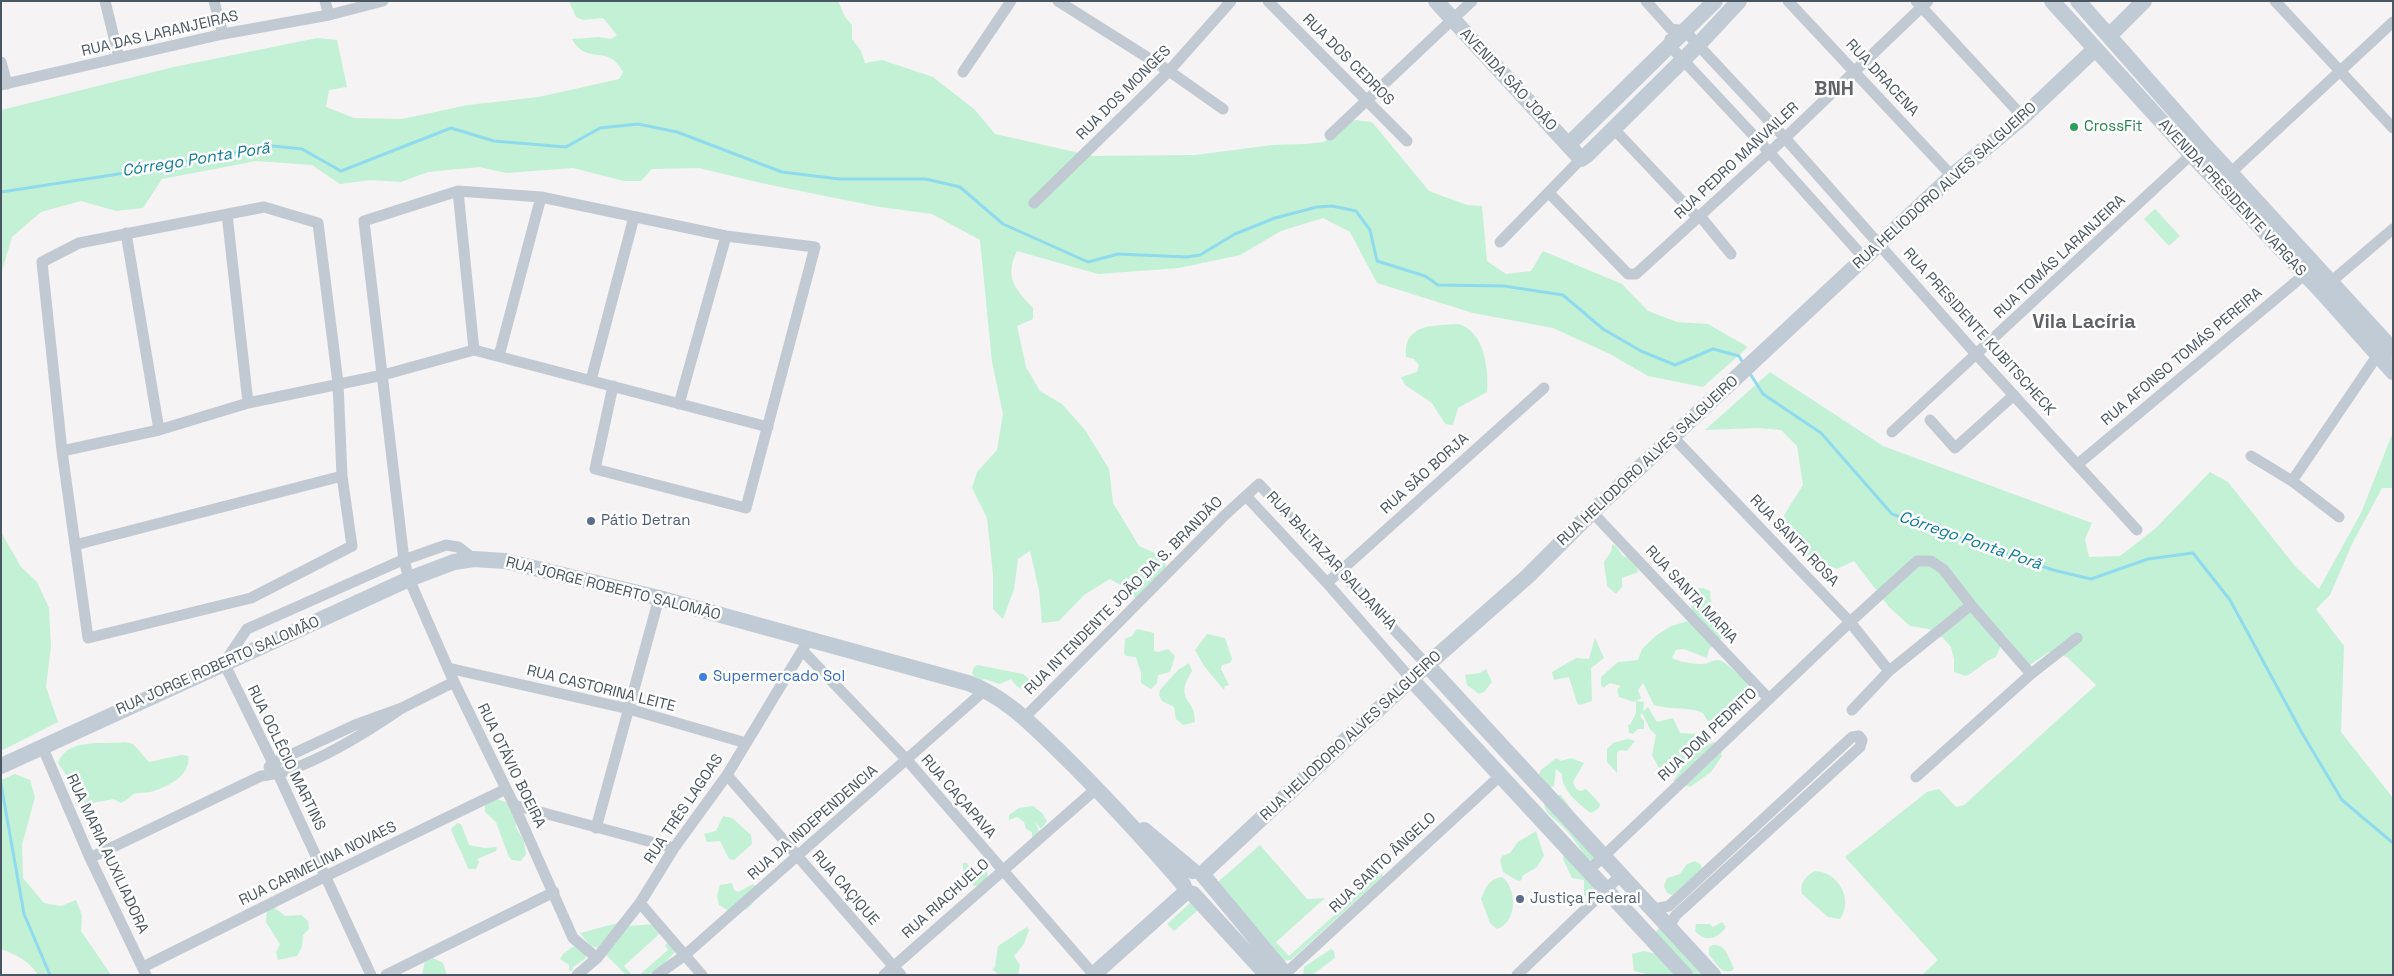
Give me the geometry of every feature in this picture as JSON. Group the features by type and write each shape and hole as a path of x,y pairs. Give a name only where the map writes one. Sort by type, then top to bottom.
{"main road":[{"name":"AVENIDA SÃO JOÃO","path":"1436,1 1581,158"},
{"path":"1568,144 1670,46 1678,30 1715,1"},
{"path":"1581,158 1587,155 1683,60 1739,1"},
{"name":"AVENIDA PRESIDENTE VARGAS","path":"2052,1 2192,155 2225,178 2326,286 2393,350"},
{"name":"AVENIDA PRESIDENTE VARGAS","path":"2078,1 2203,143 2225,178 2304,275 2326,286 2377,356 2393,372"},
{"path":"2109,36 2144,1"},
{"name":"RUA HELIODORO ALVES SALGUEIRO","path":"1200,875 1411,679 1528,576 1672,436 1881,245 1952,176 2023,116 2094,49 2094,38 2101,34 2109,36"},
{"name":"RUA JORGE ROBERTO SALOMÃO","path":"1,766 436,568 474,559 506,561 659,598 806,646 968,683 985,690 1003,700 1024,718 1121,812 1187,890 1267,975"},
{"name":"RUA BALTAZAR SALDANHA","path":"1427,665 1713,975"},
{"name":"RUA BALTAZAR SALDANHA","path":"1411,679 1685,975"},
{"name":"RUA JORGE ROBERTO SALOMÃO","path":"1121,812 1200,875 1286,974"},
{"path":"1094,975 1187,890 1201,892 1204,889 1200,875"}],"street":[{"path":"105,1 119,58"},
{"path":"214,1 223,34"},
{"path":"325,1 329,15"},
{"name":"RUA DAS LARANJEIRAS","path":"4,85 223,34 329,15 383,1"},
{"path":"962,72 1011,1"},
{"path":"1058,1 1170,71 1223,109"},
{"name":"RUA DOS MONGES","path":"1034,203 1170,71 1230,1"},
{"name":"RUA DOS CEDROS","path":"1268,1 1407,141"},
{"path":"1330,135 1472,1"},
{"name":"RUA PRESIDENTE KUBITSCHECK","path":"1646,1 1698,45 1785,138 1976,354 2138,530"},
{"name":"RUA DRACENA","path":"1788,1 1952,176"},
{"path":"2280,2 2340,72 2393,128"},
{"path":"1922,3 2023,116"},
{"name":"RUA PEDRO MANVAILER","path":"1549,192 1628,274 1639,272 1785,138 1922,3"},
{"path":"2225,178 2393,22"},
{"path":"1670,46 1865,259"},
{"path":"1,62 4,85"},
{"path":"1613,128 1699,217 1731,254"},
{"name":"RUA TOMÁS LARANJEIRA","path":"1892,432 2203,143"},
{"path":"1500,242 1581,158"},
{"path":"474,350 458,191 541,198 726,236 815,247 746,508 595,469 613,386"},
{"name":"RUA OTÁVIO BOEIRA","path":"458,191 364,221 404,560 409,580 454,682 554,892 573,938 597,958"},
{"path":"499,356 541,198"},
{"path":"264,207 318,223 338,383 342,476 352,546 251,598 88,638 62,451 42,262 79,243 227,214 264,207"},
{"path":"227,214 248,403"},
{"path":"591,380 634,217"},
{"path":"2326,286 2393,229"},
{"path":"126,234 159,430"},
{"path":"679,404 726,236"},
{"name":"RUA AFONSO TOMÁS PEREIRA","path":"2078,464 2304,275"},
{"path":"62,451 159,430 248,403 383,374 474,350 768,427"},
{"path":"2292,481 2377,356"},
{"name":"RUA SÃO BORJA","path":"1327,583 1544,388"},
{"path":"1930,420 1955,448 2014,394"},
{"name":"RUA SANTA ROSA","path":"1672,436 1850,622 1889,671"},
{"path":"2251,456 2292,481 2339,517"},
{"path":"75,545 342,476"},
{"name":"RUA BALTAZAR SALDANHA","path":"1411,679 1327,583 1246,496 1260,484 1339,572 1427,665"},
{"name":"RUA INTENDENTE JOÃO DA S. BRANDÃO","path":"1024,718 1246,496"},
{"name":"RUA SANTA MARIA","path":"1592,512 1769,699"},
{"path":"224,663 247,630 404,560 446,545 458,547 474,559"},
{"name":"RUA DOM PEDRITO","path":"1588,871 1850,622 1917,561 1931,561 1943,569 1971,605 2031,674"},
{"path":"596,828 659,598"},
{"path":"1852,710 1889,671 1971,605"},
{"path":"1916,777 2031,674 2077,638"},
{"name":"RUA TRÊS LAGOAS","path":"577,975 597,958 640,903 674,848 727,775 806,646"},
{"name":"RUA CAÇAPAVA","path":"806,646 1094,975"},
{"name":"RUA OCLÊCIO MARTINS","path":"224,663 273,763 371,975"},
{"name":"RUA CASTORINA LEITE","path":"448,668 629,709 746,743"},
{"path":"90,858 261,776 273,763 355,725 402,708 454,682"},
{"name":"RUA DA INDEPENDENCIA","path":"657,975 685,955 798,857 985,690"},
{"path":"261,776 278,775 360,736 402,708"},
{"path":"1654,909 1669,906 1772,820 1860,747 1862,740 1859,736 1852,737 1772,820 1676,914 1669,926"},
{"name":"RUA MARIA AUXILIADORA","path":"42,746 90,858 144,971"},
{"name":"RUA CAÇIQUE","path":"727,775 897,970"},
{"name":"RUA SANTO ÂNGELO","path":"1286,974 1501,775"},
{"name":"RUA RIACHUELO","path":"884,975 897,970 1002,870 1096,788"},
{"name":"RUA CARMELINA NOVAES","path":"144,971 326,876 506,789"},
{"path":"514,806 674,848"},
{"path":"1517,975 1621,875"},
{"path":"386,975 554,892"},
{"path":"640,903 702,975"}],"green space":[{"path":"569,1 838,1 845,17 852,25 852,39 861,51 865,63 882,60 933,77 975,110 995,134 1093,156 1195,155 1273,145 1324,142 1341,125 1355,120 1372,122 1429,191 1467,205 1482,206 1487,261 1506,274 1531,271 1543,251 1622,284 1648,311 1677,322 1708,324 1748,347 1703,387 1648,376 1610,354 1553,328 1473,313 1377,283 1350,232 1323,218 1281,231 1240,255 1179,268 1098,274 1017,251 1011,268 1013,282 1021,295 1033,308 1033,319 1017,326 1026,367 1040,391 1062,404 1085,430 1109,469 1113,503 1139,546 1164,557 1167,572 1141,604 1127,589 1110,579 1084,595 1059,621 1042,623 1039,590 1030,551 1018,559 1014,589 1003,619 993,609 993,574 987,518 972,488 977,472 997,450 1003,414 992,362 980,240 932,214 880,207 761,183 699,168 652,169 641,181 624,181 573,168 506,173 479,167 428,172 401,182 371,180 340,184 312,165 256,161 162,179 143,208 116,211 81,201 41,212 12,237 1,274 1,110 174,67 317,38 337,40 347,87 329,90 326,107 354,118 402,119 468,105 539,97 619,79 623,72 617,63 604,56 584,52 572,39 599,37 611,39 617,35 603,18 583,20 576,17"},
{"path":"2155,209 2180,236 2169,246 2144,219"},
{"path":"1458,324 1474,334 1479,342 1486,362 1487,392 1458,408 1453,425 1445,424 1432,403 1405,385 1401,377 1417,372 1419,365 1414,359 1406,357 1406,346 1409,338 1415,332 1430,326"},
{"path":"1770,372 1883,446 2092,523 2085,539 2089,557 2120,556 2156,528 2210,472 2228,482 2295,566 2319,589 2361,513 2393,432 2393,488 2382,488 2352,544 2330,595 2316,609 2344,646 2341,732 2393,798 2393,975 1922,975 1938,960 1845,857 1927,792 1939,789 1956,807 1964,805 2096,685 2067,657 2049,652 2028,666 2005,635 1996,657 1966,676 1954,672 1954,659 1951,647 1943,638 1929,629 1910,626 1889,607 1854,561 1837,569 1809,558 1789,539 1784,515 1803,485 1797,446 1781,430 1758,428 1705,430"},
{"path":"1,532 21,567 37,582 49,608 51,646 46,687 58,722 1,751"},
{"path":"1612,544 1616,546 1623,556 1635,560 1638,572 1622,578 1622,587 1616,594 1607,586 1604,562 1611,552"},
{"path":"1703,588 1710,591 1712,616 1722,630 1723,637 1709,649 1707,658 1684,649 1676,650 1672,658 1695,664 1704,664 1718,660 1726,663 1747,680 1745,695 1737,706 1713,725 1703,713 1654,705 1643,683 1638,690 1641,698 1634,702 1619,697 1617,689 1621,686 1610,683 1603,688 1601,677 1618,662 1638,660 1642,649 1657,635 1671,626 1692,620 1691,596 1695,589"},
{"path":"1137,629 1154,633 1154,651 1158,652 1168,649 1175,656 1170,672 1158,675 1157,683 1151,689 1141,683 1141,673 1136,657 1126,656 1124,653 1125,639 1132,636"},
{"path":"1207,634 1225,638 1232,659 1230,663 1222,665 1221,669 1229,685 1225,686 1224,690 1204,666 1195,650"},
{"path":"1595,638 1604,658 1591,668 1592,701 1580,705 1577,703 1569,677 1554,680 1552,672 1576,658 1589,659"},
{"path":"1189,663 1192,671 1187,681 1185,694 1192,708 1195,722 1183,725 1176,719 1174,707 1162,701 1159,695 1160,690 1178,670"},
{"path":"978,665 1023,674 1032,681 1028,689 1022,689 1014,684 1011,679 1000,684 985,679 977,681 972,673 974,667"},
{"path":"1486,669 1492,682 1484,692 1479,694 1467,685 1465,675 1480,673"},
{"path":"1636,701 1644,702 1643,711 1648,707 1657,722 1673,718 1680,733 1703,734 1706,742 1702,747 1714,742 1720,747 1722,756 1711,772 1690,787 1673,781 1689,758 1669,771 1661,772 1652,755 1656,735 1650,729 1642,713 1640,716 1644,721 1644,729 1638,729 1633,734 1629,733 1628,725 1630,725 1636,713"},
{"path":"1628,739 1635,741 1627,751 1620,750 1617,753 1617,773 1607,762 1607,749 1613,743"},
{"path":"125,742 133,744 149,762 181,755 188,756 186,769 182,775 170,784 150,792 134,794 121,803 114,799 86,804 58,763 63,755 69,749 77,746"},
{"path":"1556,758 1561,761 1571,758 1584,763 1573,782 1576,789 1580,791 1586,789 1600,804 1599,808 1591,813 1576,801 1564,786 1562,774 1556,769 1554,786 1550,787 1542,781 1539,774 1541,770"},
{"path":"15,774 30,780 35,797 22,845 23,878 44,903 61,906 76,900 82,915 81,931 111,975 38,975 22,959 1,949 1,780"},
{"path":"1561,795 1597,842 1594,862 1588,859 1599,887 1587,898 1584,895 1584,880 1572,878 1563,859 1565,851 1584,854 1544,806 1545,796"},
{"path":"491,797 514,805 517,810 516,827 524,841 526,854 521,861 512,860 509,857 496,822 485,812 485,804"},
{"path":"1033,806 1042,813 1047,821 1041,829 1035,822 1040,833 1032,839 1032,832 1026,829 1024,822 1017,817 1009,820 1009,815 1019,808"},
{"path":"723,816 732,818 751,835 752,844 734,860 729,859 720,841 707,842 704,834 716,831"},
{"path":"457,823 461,824 469,845 485,848 497,847 496,851 477,859 479,862 476,869 468,869 453,834 451,829"},
{"path":"1536,831 1544,856 1537,867 1522,876 1522,880 1518,881 1503,872 1500,860 1502,856 1510,853 1518,842"},
{"path":"1260,845 1307,899 1325,898 1276,942 1289,956 1381,873 1383,876 1291,960 1282,961 1218,882"},
{"path":"1695,861 1701,865 1702,869 1675,896 1667,893 1664,886 1667,878 1680,874 1687,864"},
{"path":"963,863 967,863 974,873 987,870 988,878 983,886 974,886 963,874"},
{"path":"1815,871 1831,876 1841,888 1845,903 1840,919 1828,917 1802,894 1801,890 1804,880"},
{"path":"1502,877 1507,882 1513,896 1513,904 1509,919 1497,929 1490,923 1481,899 1488,884"},
{"path":"732,883 734,890 738,892 753,884 756,886 754,901 751,905 745,910 734,914 719,905 717,896 720,885"},
{"path":"1191,902 1198,910 1174,931 1167,924"},
{"path":"267,908 275,908 285,916 301,915 308,921 309,929 303,935 302,947 297,956 278,960 276,952 280,944 266,922"},
{"path":"1722,922 1726,927 1715,937 1703,937 1695,931 1696,924 1710,924 1713,927"},
{"path":"618,923 598,948 591,946 580,933"},
{"path":"655,924 661,930 657,936 624,966 632,975 626,975 605,954 629,926"},
{"path":"1027,927 1029,930 1024,944 1014,956 1020,965 1018,975 999,975 992,969 995,967 998,946"},
{"path":"1660,927 1711,975 1651,975 1634,971 1632,954 1644,951 1656,954 1654,934"},
{"path":"668,943 675,952 656,971 646,975 639,975 668,950 665,945"},
{"path":"1718,945 1724,949 1734,968 1732,971 1721,969 1709,955 1709,947"},
{"path":"574,946 585,954 586,958 573,967 572,971 569,970 569,965 560,959 564,953"},
{"path":"1331,949 1334,951 1335,958 1312,975 1303,975 1304,967"},
{"path":"433,958 443,963 447,975 422,975 425,961"}],"waterway":[{"name":"Córrego Ponta Porã","path":"1,192 112,175 273,146 302,149 341,171 451,128 494,141 566,147 600,128 638,124 677,132 782,172 839,179 926,179 960,187 1003,224 1088,262 1118,254 1187,257 1200,255 1235,234 1275,218 1317,207 1332,206 1356,211 1370,230 1377,261 1425,276 1438,285 1504,286 1563,295 1603,329 1641,351 1675,365 1713,349 1739,356 1743,363"},
{"name":"Córrego Ponta Porã","path":"1749,372 1763,394 1821,433 1892,514 2053,570 2091,579 2148,559 2193,553 2230,600 2302,733 2342,800 2393,843"},
{"path":"1,784 24,914 50,975"}],"place":[{"name":"CrossFit","path":"2074,127"},
{"name":"Pátio Detran","path":"591,521"},
{"name":"Supermercado Sol","path":"703,677"},
{"name":"Justiça Federal","path":"1520,899"}],"district":[{"name":"BNH","path":"1834,90"},
{"name":"Vila Lacíria","path":"2084,323"}]}
